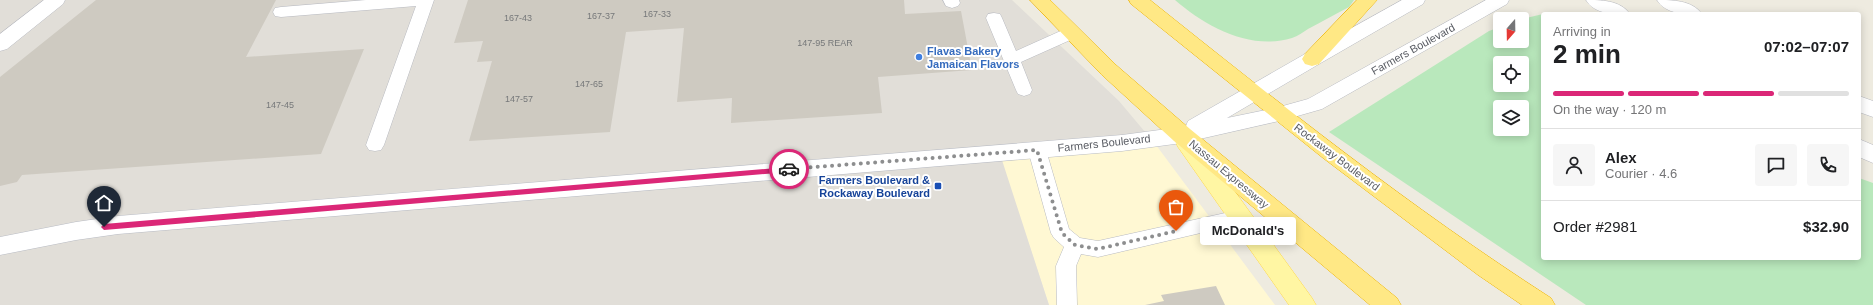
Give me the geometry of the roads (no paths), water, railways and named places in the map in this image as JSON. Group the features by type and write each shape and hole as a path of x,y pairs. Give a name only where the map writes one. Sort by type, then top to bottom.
{"highway":[{"path":"1039,0 1109,70 1182,135"},
{"name":"Rockaway Boulevard","path":"1138,0 1280,114 1456,246 1542,305"},
{"path":"1312,60 1368,0"},
{"name":"Nassau Expressway","path":"1182,135 1388,305"}],"main road":[{"path":"0,44 56,0"},
{"path":"1303,305 1182,135 1252,92 1312,60 1416,0"},
{"name":"Farmers Boulevard","path":"0,246 76,231 118,225 1122,143 1182,135 1280,114 1315,104 1500,0"},
{"path":"1595,0 1616,12"},
{"path":"1666,0 1688,12"},
{"path":"1861,104 1873,110"},
{"path":"1861,148 1873,155"}],"lane":[{"path":"281,12 426,0 375,145"},
{"path":"994,18 1024,90"},
{"path":"1011,60 1071,33"},
{"path":"1037,150 1062,233 1075,245 1098,249 1239,217"},
{"path":"1067,305 1066,266 1075,245"}],"place":[{"name":"Flavas Bakery Jamaican Flavors","path":"919,57"},
{"name":"Farmers Boulevard & Rockaway Boulevard","path":"938,186"},
{"name":"McDonald's","path":"1176,231"}]}
